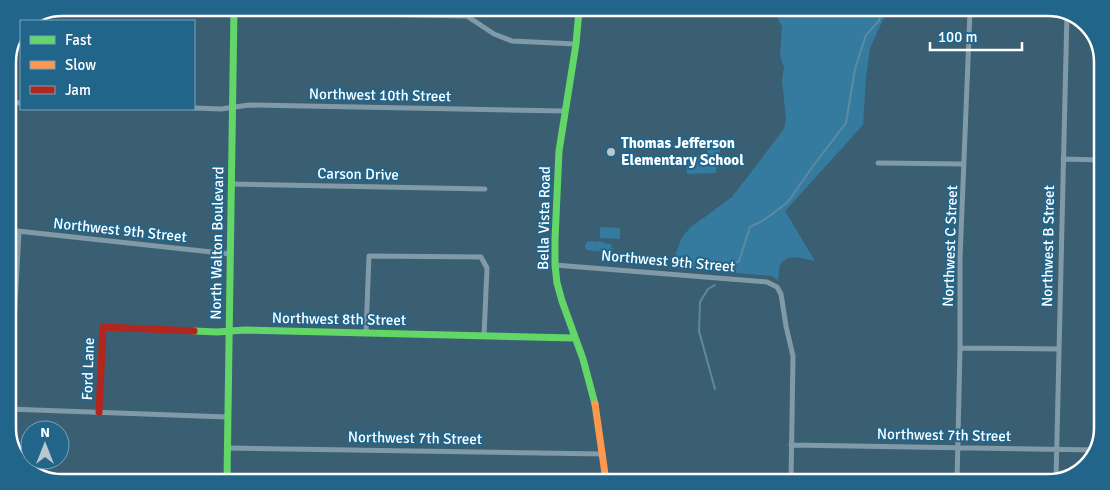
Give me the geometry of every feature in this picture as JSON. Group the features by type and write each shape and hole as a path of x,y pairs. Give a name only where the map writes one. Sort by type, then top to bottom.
{"street":[{"name":"North Walton Boulevard","path":"227,474 234,16"},
{"path":"467,16 494,34 512,41 576,44"},
{"name":"Bella Vista Road","path":"578,16 576,44 559,151 555,265 562,301 594,398 605,474"},
{"name":"Northwest C Street","path":"957,474 960,258 970,16"},
{"name":"Northwest B Street","path":"1056,473 1066,20"},
{"name":"Northwest 10th Street","path":"195,108 221,109 249,105 565,111"},
{"path":"1063,159 1094,160"},
{"path":"878,163 964,164"},
{"name":"Carson Drive","path":"232,184 485,189"},
{"name":"Northwest 9th Street","path":"16,231 230,254"},
{"path":"16,280 19,232"},
{"path":"366,333 368,256 481,257 487,268 484,336"},
{"name":"Northwest 9th Street","path":"555,265 767,282 777,287 781,294 793,356 791,445"},
{"name":"Northwest 8th Street","path":"103,327 574,338"},
{"name":"Ford Lane","path":"100,412 103,327"},
{"path":"960,348 1059,349"},
{"path":"16,409 227,417"},
{"path":"790,474 791,445"},
{"name":"Northwest 7th Street","path":"791,445 1088,450"},
{"name":"Northwest 7th Street","path":"227,448 603,454"}],"shaded area":[{"path":"778,16 885,16 870,48 863,125 785,211 815,261 796,257 784,260 780,266 778,280 772,276 675,268 674,258 682,237 691,227 732,197 784,129 786,120 782,80 784,68 780,55 782,27"},
{"path":"708,141 722,141 719,156 707,154"},
{"path":"687,155 706,155 707,160 717,161 716,173 687,174"},
{"path":"600,227 620,228 620,239 600,238"},
{"path":"588,241 599,241 612,245 611,248 613,250 608,252 586,250 585,245"}],"waterway":[{"path":"726,270 739,261 750,227 764,220 788,202 846,123 855,69 866,35 878,22 881,16"},
{"path":"715,285 708,289 700,302 699,331 715,389"}],"traffic: fast":[{"path":"227,474 234,16"},
{"path":"578,16 576,44 559,151 555,265 562,301 583,359 595,404"},
{"path":"194,331 245,330 574,338"}],"traffic: slow":[{"path":"595,404 605,474"}],"traffic: jam":[{"path":"99,412 103,327 194,331"}],"place":[{"name":"Thomas Jefferson Elementary School","path":"611,152"}]}
